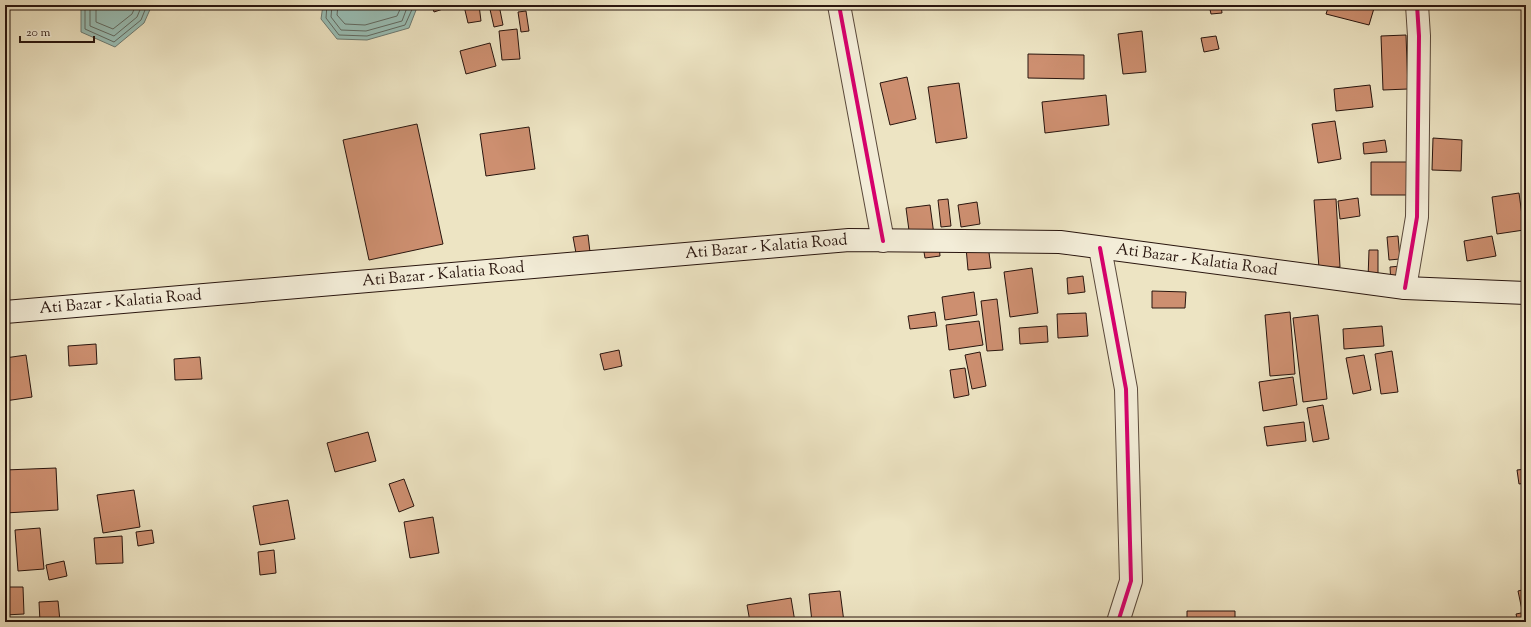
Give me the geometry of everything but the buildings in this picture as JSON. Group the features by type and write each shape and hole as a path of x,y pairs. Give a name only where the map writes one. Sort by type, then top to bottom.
{"main road":[{"path":"839,5 883,241"},
{"path":"1405,288 1417,217 1419,36 1417,5"},
{"name":"Ati Bazar - Kalatia Road","path":"5,312 849,240 1060,242 1405,288 1526,293"},
{"path":"1100,248 1126,389 1131,581 1118,622"}],"water":[{"path":"81,5 152,5 144,23 115,47 81,32"},
{"path":"323,5 418,5 409,28 367,40 337,39 321,19"}],"cycle path":[{"path":"839,5 883,241"},
{"path":"1405,288 1417,217 1419,36 1417,5"},
{"path":"1100,248 1126,389 1131,581 1118,622"}]}
